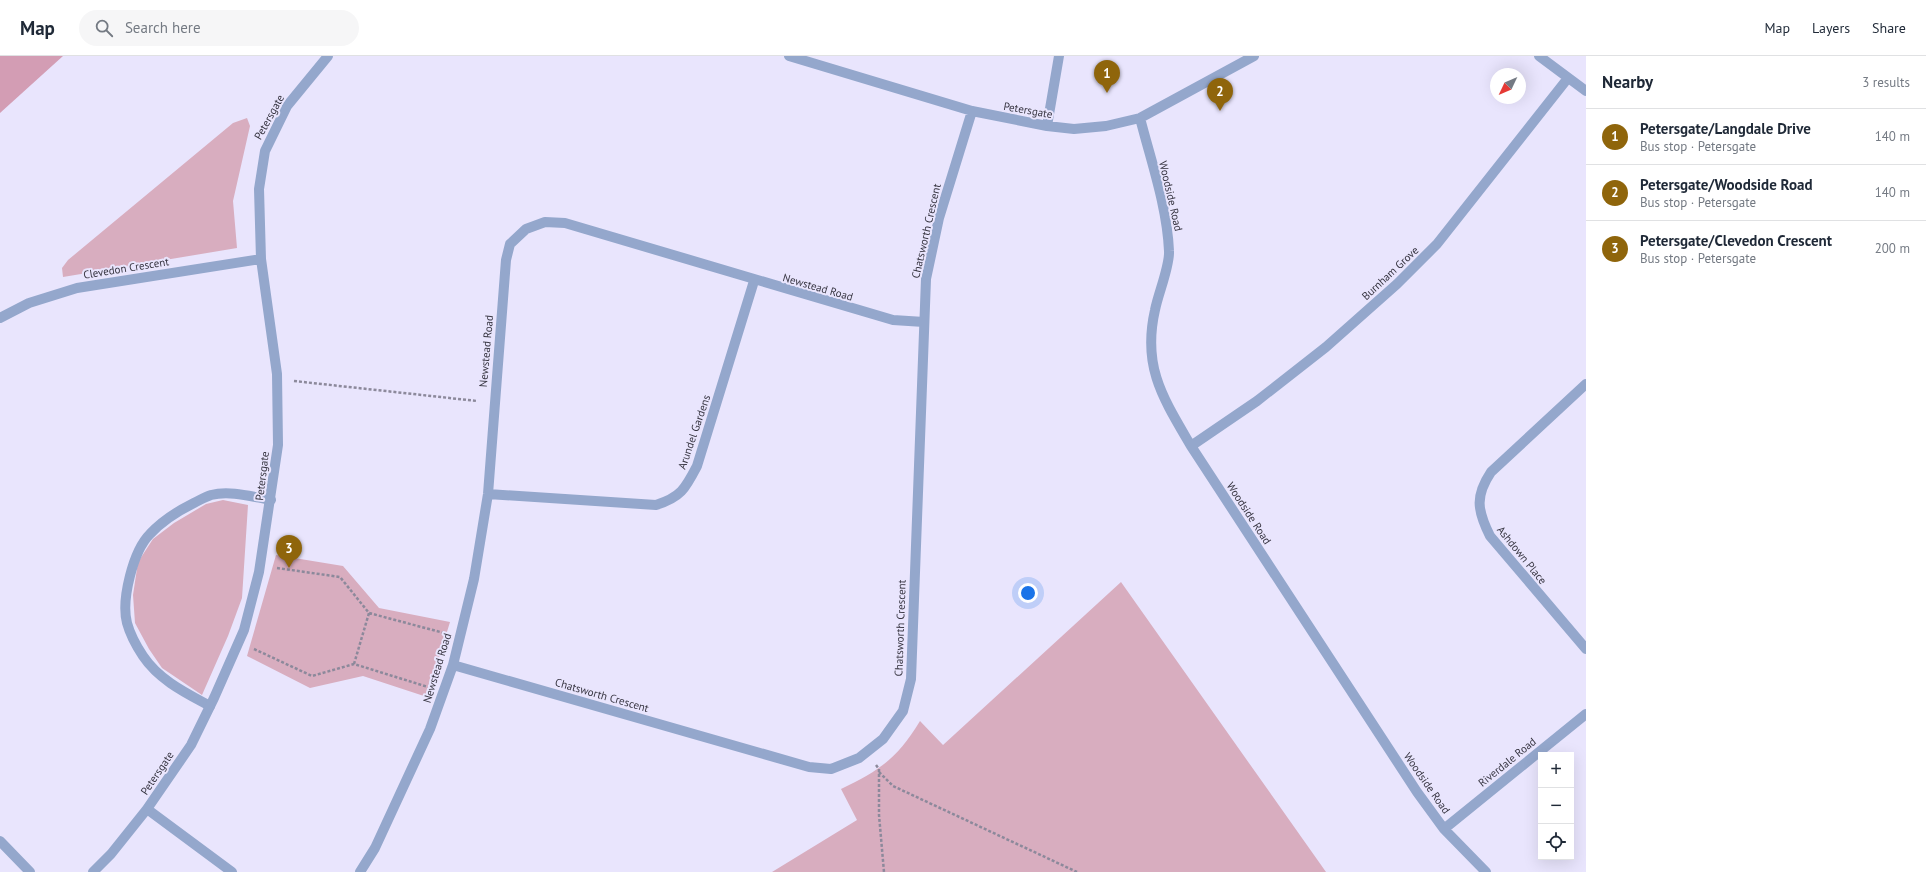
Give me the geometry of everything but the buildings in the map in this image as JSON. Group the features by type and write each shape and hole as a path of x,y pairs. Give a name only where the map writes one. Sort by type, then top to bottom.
{"street":[{"name":"Petersgate","path":"93,872 111,854 147,809 191,745 244,630 260,566 278,445 277,381 261,259 259,189 265,151 288,106 328,56"},
{"name":"Petersgate","path":"790,56 972,111 1047,126 1074,129 1106,126 1140,118 1254,56"},
{"path":"1047,126 1059,56"},
{"path":"1540,56 1586,91"},
{"name":"Burnham Grove","path":"1191,446 1257,401 1326,347 1397,284 1437,244 1568,78"},
{"name":"Chatsworth Crescent","path":"453,666 809,767 831,769 859,758 883,739 903,710 911,679 926,279 939,218 972,111"},
{"name":"Woodside Road","path":"1140,118 1166,222 1169,253 1150,339 1153,369 1163,398 1191,446 1417,792 1444,829 1486,872"},
{"name":"Newstead Road","path":"360,872 375,848 430,729 453,666 474,579 488,494 506,260 510,244 526,229 545,222 565,223 754,281 893,320 924,322"},
{"name":"Clevedon Crescent","path":"0,318 29,303 76,288 261,259"},
{"name":"Arundel Gardens","path":"488,494 656,505 673,500 687,485 697,466 754,281"},
{"name":"Ashdown Place","path":"1586,384 1491,472 1481,486 1479,500 1480,518 1490,536 1586,649"},
{"path":"210,706 176,688 156,671 143,656 127,622 126,607 130,575 141,548 149,535 174,514 211,495 238,494 271,500"},
{"name":"Riverdale Road","path":"1444,829 1586,714"},
{"path":"147,809 232,872"},
{"path":"0,841 30,872"}],"path":[{"path":"277,381 295,381 494,403"},
{"path":"260,566 340,577 369,613 459,638"},
{"path":"354,664 369,613"},
{"path":"238,642 312,676 354,664 443,692"},
{"path":"867,752 879,769 878,815 884,872"},
{"path":"879,772 893,786 1077,872"}],"shaded area":[{"path":"0,56 63,56 0,113"},
{"path":"247,118 250,126 233,201 237,248 63,277 62,268 68,260 233,123"},
{"path":"223,500 248,505 242,598 228,636 202,695 162,668 149,649 135,623 133,595 138,562 153,539 174,523 206,504"},
{"path":"276,555 343,566 379,608 450,622 427,697 363,676 310,688 247,656"},
{"path":"1121,582 1326,872 772,872 857,820 841,789 867,776 886,762 903,745 920,721 943,745"}],"place":[{"name":"Petersgate/Langdale Drive","path":"1107,93"},
{"name":"Petersgate/Woodside Road","path":"1220,111"},
{"name":"Petersgate/Clevedon Crescent","path":"289,568"}]}
